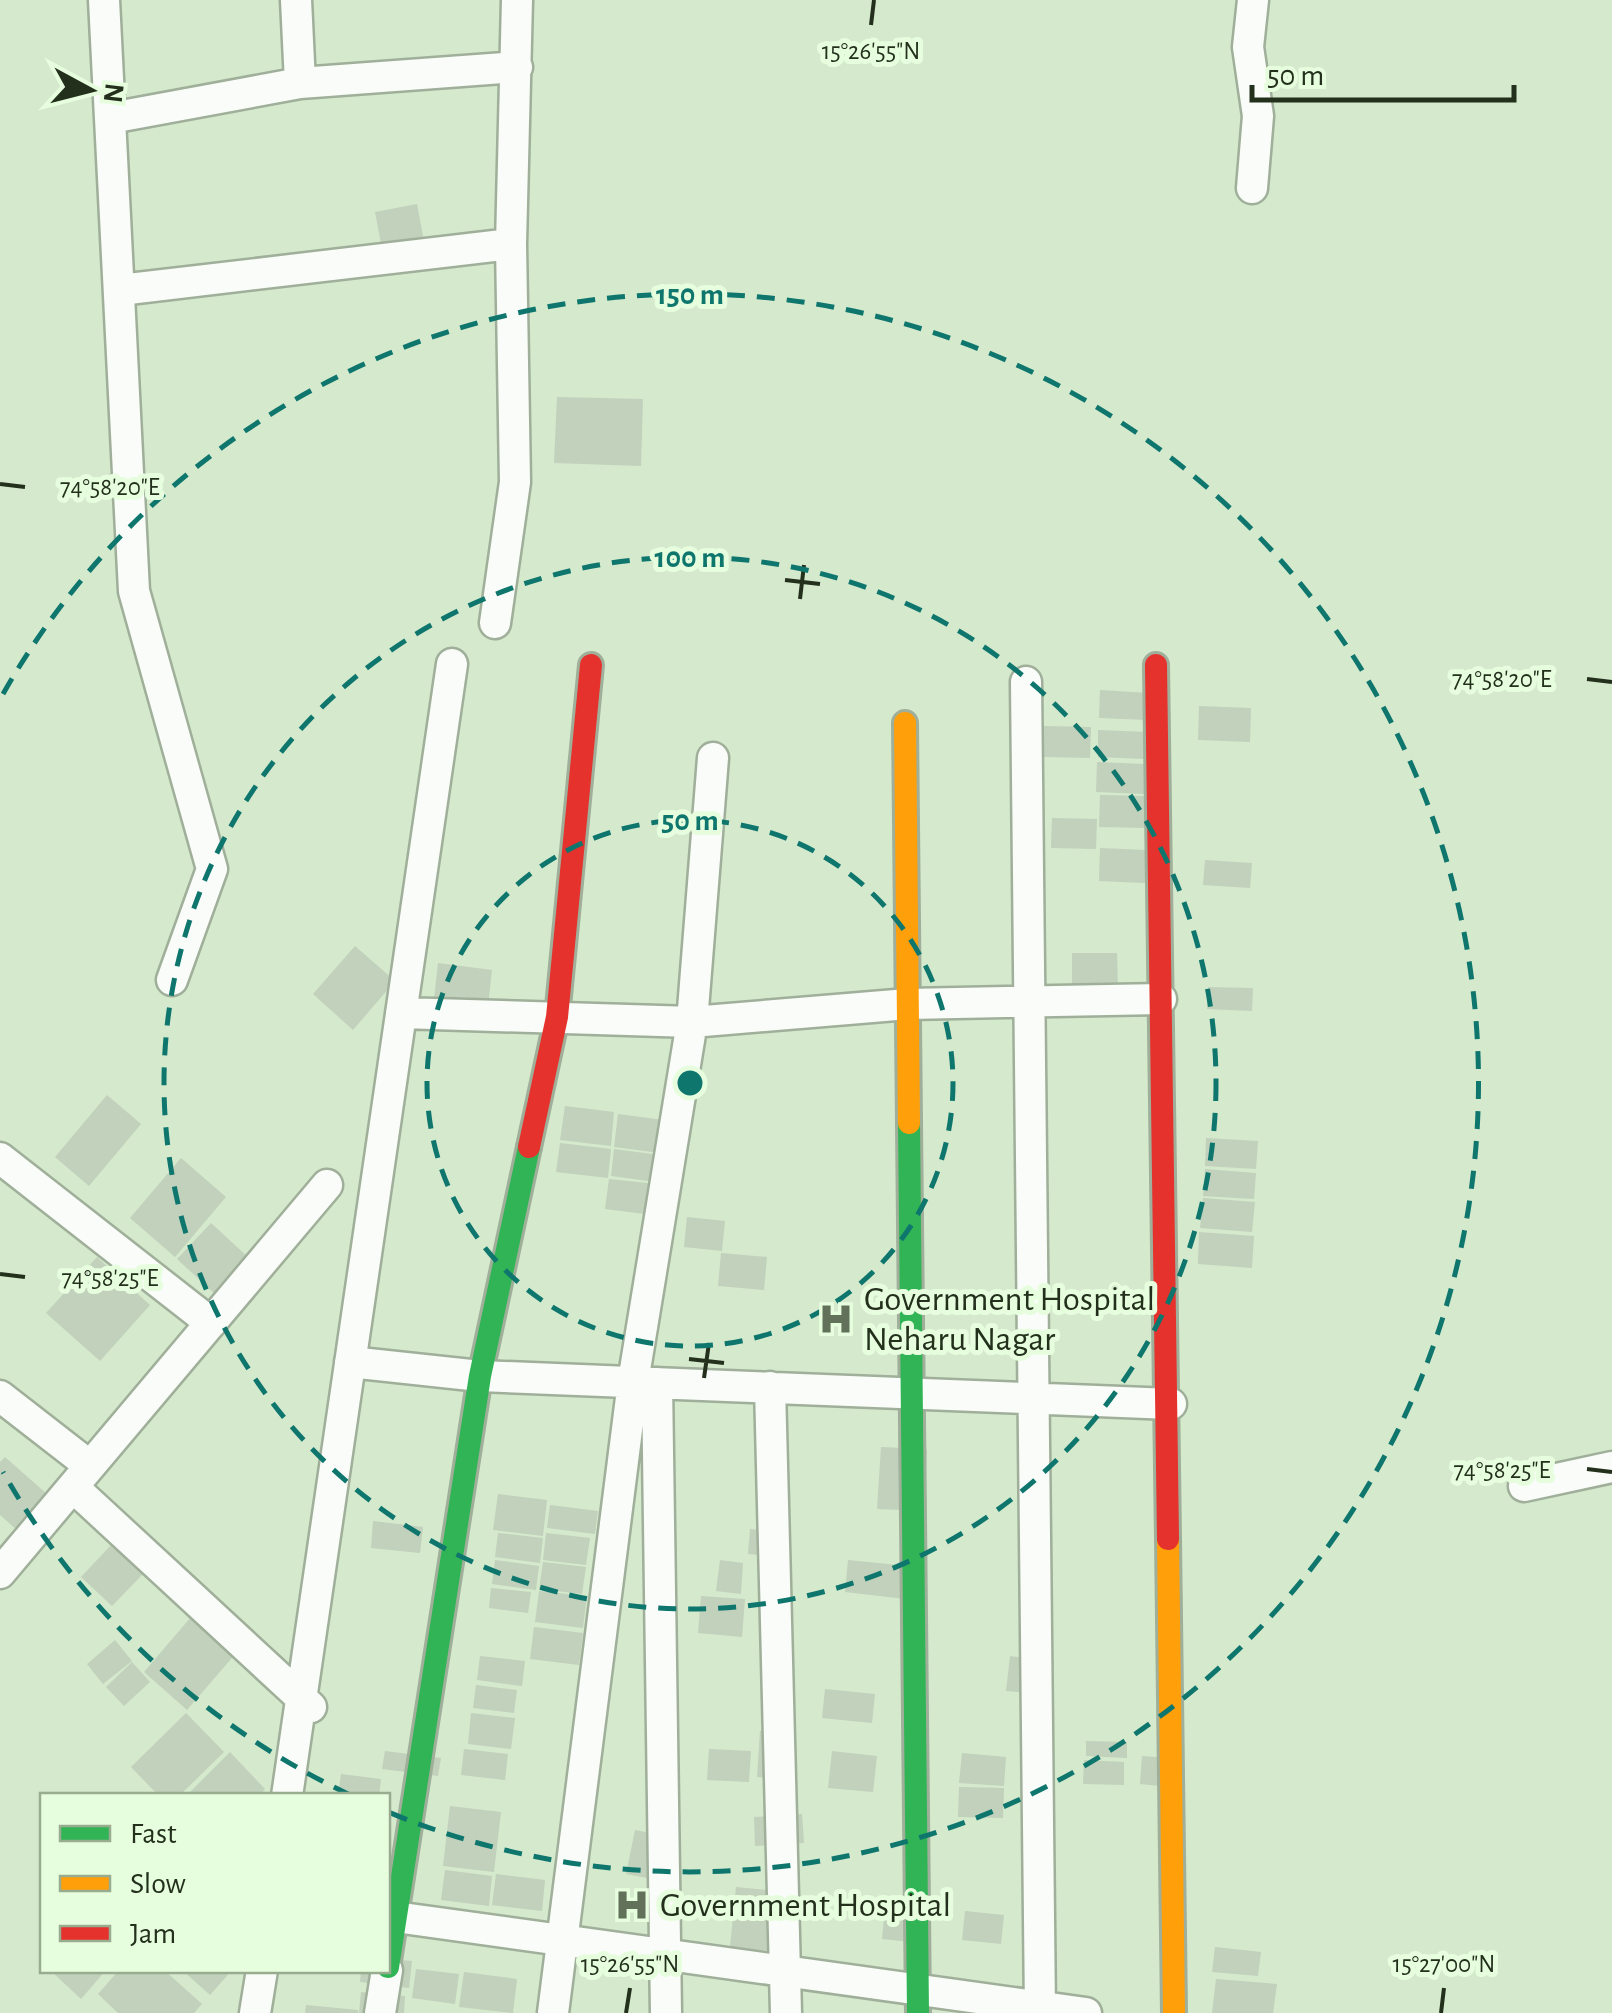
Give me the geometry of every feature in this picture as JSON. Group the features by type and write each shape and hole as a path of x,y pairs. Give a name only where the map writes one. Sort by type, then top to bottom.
{"street":[{"path":"104,0 134,591 212,869 172,980"},
{"path":"296,0 300,83"},
{"path":"495,624 515,482 511,244 518,67 516,0"},
{"path":"1252,188 1258,116 1248,47 1253,0"},
{"path":"111,118 300,83 518,67"},
{"path":"120,290 511,244"},
{"path":"288,1793 306,1702 350,1362 452,664"},
{"path":"591,665 558,1018 480,1376 391,1916 785,1971 918,2002 1086,2013"},
{"path":"1156,665 1174,2013"},
{"path":"1026,682 1040,2010"},
{"path":"905,723 918,2002"},
{"path":"553,2013 645,1382 692,1022 713,758"},
{"path":"401,1012 692,1022 908,1004 1160,999"},
{"path":"0,1158 211,1322"},
{"path":"0,1573 327,1186"},
{"path":"350,1362 480,1376 1168,1403"},
{"path":"645,1382 666,2013"},
{"path":"770,1387 786,2013"},
{"path":"0,1396 306,1702"},
{"path":"1524,1486 1612,1468"},
{"path":"255,2013 262,1973"},
{"path":"380,2013 386,1973"}],"building":[{"path":"417,204 427,257 385,264 375,212"},
{"path":"557,397 643,399 641,466 554,463"},
{"path":"1100,690 1149,693 1147,720 1099,718"},
{"path":"1199,706 1251,708 1250,742 1198,740"},
{"path":"1044,726 1091,727 1090,758 1044,757"},
{"path":"1098,730 1147,732 1145,759 1098,757"},
{"path":"1097,762 1145,764 1144,794 1096,792"},
{"path":"1100,795 1146,796 1146,828 1099,827"},
{"path":"1052,818 1097,819 1096,849 1051,848"},
{"path":"1100,848 1146,850 1145,883 1099,881"},
{"path":"1205,860 1252,863 1250,888 1203,885"},
{"path":"355,946 395,981 353,1030 313,994"},
{"path":"1072,953 1117,953 1118,989 1072,989"},
{"path":"438,963 492,970 488,1006 434,999"},
{"path":"1208,987 1253,988 1252,1011 1207,1009"},
{"path":"107,1095 141,1124 89,1186 55,1157"},
{"path":"565,1106 614,1112 611,1146 560,1140"},
{"path":"618,1114 664,1120 660,1153 614,1147"},
{"path":"1206,1138 1258,1141 1256,1169 1205,1166"},
{"path":"560,1143 611,1149 608,1178 556,1172"},
{"path":"614,1149 660,1155 656,1182 611,1176"},
{"path":"181,1158 226,1197 175,1257 130,1218"},
{"path":"1205,1169 1256,1173 1254,1199 1203,1196"},
{"path":"609,1179 657,1184 653,1215 605,1209"},
{"path":"1203,1198 1255,1202 1252,1232 1200,1228"},
{"path":"687,1217 725,1221 722,1251 684,1247"},
{"path":"211,1223 262,1270 229,1307 177,1259"},
{"path":"1199,1232 1254,1236 1252,1268 1198,1264"},
{"path":"721,1253 767,1257 764,1290 718,1286"},
{"path":"97,1257 150,1305 100,1361 46,1313"},
{"path":"881,1447 927,1449 924,1511 877,1509"},
{"path":"5,1457 56,1502 25,1537 0,1515 0,1462"},
{"path":"498,1494 547,1500 543,1536 493,1530"},
{"path":"550,1505 598,1511 595,1534 547,1528"},
{"path":"373,1521 423,1527 420,1553 371,1548"},
{"path":"750,1529 787,1532 785,1557 748,1554"},
{"path":"498,1533 543,1538 540,1563 495,1557"},
{"path":"546,1533 590,1538 586,1565 543,1560"},
{"path":"112,1544 143,1574 112,1606 81,1577"},
{"path":"495,1560 539,1566 536,1590 492,1584"},
{"path":"720,1560 743,1563 741,1594 716,1591"},
{"path":"848,1560 908,1566 905,1599 845,1592"},
{"path":"543,1562 586,1567 582,1594 539,1589"},
{"path":"491,1588 531,1592 528,1613 489,1608"},
{"path":"539,1591 587,1596 583,1628 535,1622"},
{"path":"701,1596 745,1599 742,1637 698,1633"},
{"path":"191,1617 237,1652 187,1710 144,1672"},
{"path":"534,1627 583,1633 579,1665 530,1659"},
{"path":"115,1640 132,1661 103,1684 87,1664"},
{"path":"480,1656 525,1661 522,1686 477,1680"},
{"path":"1010,1656 1054,1661 1050,1695 1006,1691"},
{"path":"132,1662 150,1682 124,1706 106,1687"},
{"path":"476,1685 517,1690 514,1713 473,1708"},
{"path":"825,1689 875,1694 872,1723 822,1718"},
{"path":"186,1713 224,1752 182,1793 156,1793 131,1767"},
{"path":"471,1713 515,1718 511,1749 468,1744"},
{"path":"760,1731 789,1733 787,1779 757,1777"},
{"path":"1086,1741 1127,1742 1127,1758 1086,1756"},
{"path":"464,1749 508,1754 505,1780 461,1775"},
{"path":"709,1749 751,1751 749,1782 707,1780"},
{"path":"385,1751 441,1758 438,1776 382,1769"},
{"path":"832,1751 877,1756 873,1792 828,1788"},
{"path":"230,1752 265,1789 262,1793 189,1793"},
{"path":"962,1753 1006,1757 1004,1786 959,1783"},
{"path":"1142,1756 1182,1759 1180,1788 1140,1784"},
{"path":"1084,1760 1124,1762 1124,1785 1083,1784"},
{"path":"341,1774 381,1779 379,1793 338,1793"},
{"path":"959,1787 1004,1788 1003,1818 958,1817"},
{"path":"450,1806 501,1812 494,1872 443,1866"},
{"path":"802,1814 804,1843 755,1846 754,1817"},
{"path":"635,1830 666,1836 657,1880 626,1874"},
{"path":"445,1870 492,1876 489,1906 441,1900"},
{"path":"496,1874 545,1880 542,1911 492,1905"},
{"path":"736,1887 778,1891 772,1951 730,1947"},
{"path":"965,1911 1004,1915 1001,1944 962,1940"},
{"path":"884,1917 922,1920 920,1943 882,1939"},
{"path":"1215,1947 1261,1952 1258,1976 1212,1972"},
{"path":"390,1959 412,1961 409,1988 360,1982 361,1973 390,1973"},
{"path":"416,1969 459,1974 455,2004 412,1998"},
{"path":"464,1972 517,1979 513,2013 459,2007"},
{"path":"53,1973 103,1973 81,1999"},
{"path":"116,1973 167,1973 202,2004 194,2013 118,2013 98,1994"},
{"path":"185,1973 229,1973 210,1995"},
{"path":"1216,1979 1277,1984 1273,2013 1212,2013"},
{"path":"361,1992 405,1996 404,2013 359,2013"},
{"path":"306,2005 358,2010 358,2013 305,2013"}],"traffic: fast":[{"path":"909,1123 918,2013"},
{"path":"390,1954 480,1376 529,1147"}],"traffic: slow":[{"path":"905,723 909,1123"},
{"path":"1168,1539 1174,2013"}],"traffic: jam":[{"path":"529,1147 557,1017 591,665"},
{"path":"1156,665 1168,1539"}],"place":[{"name":"Government Hospital Neharu Nagar","path":"836,1319"},
{"name":"Government Hospital","path":"632,1905"}]}
